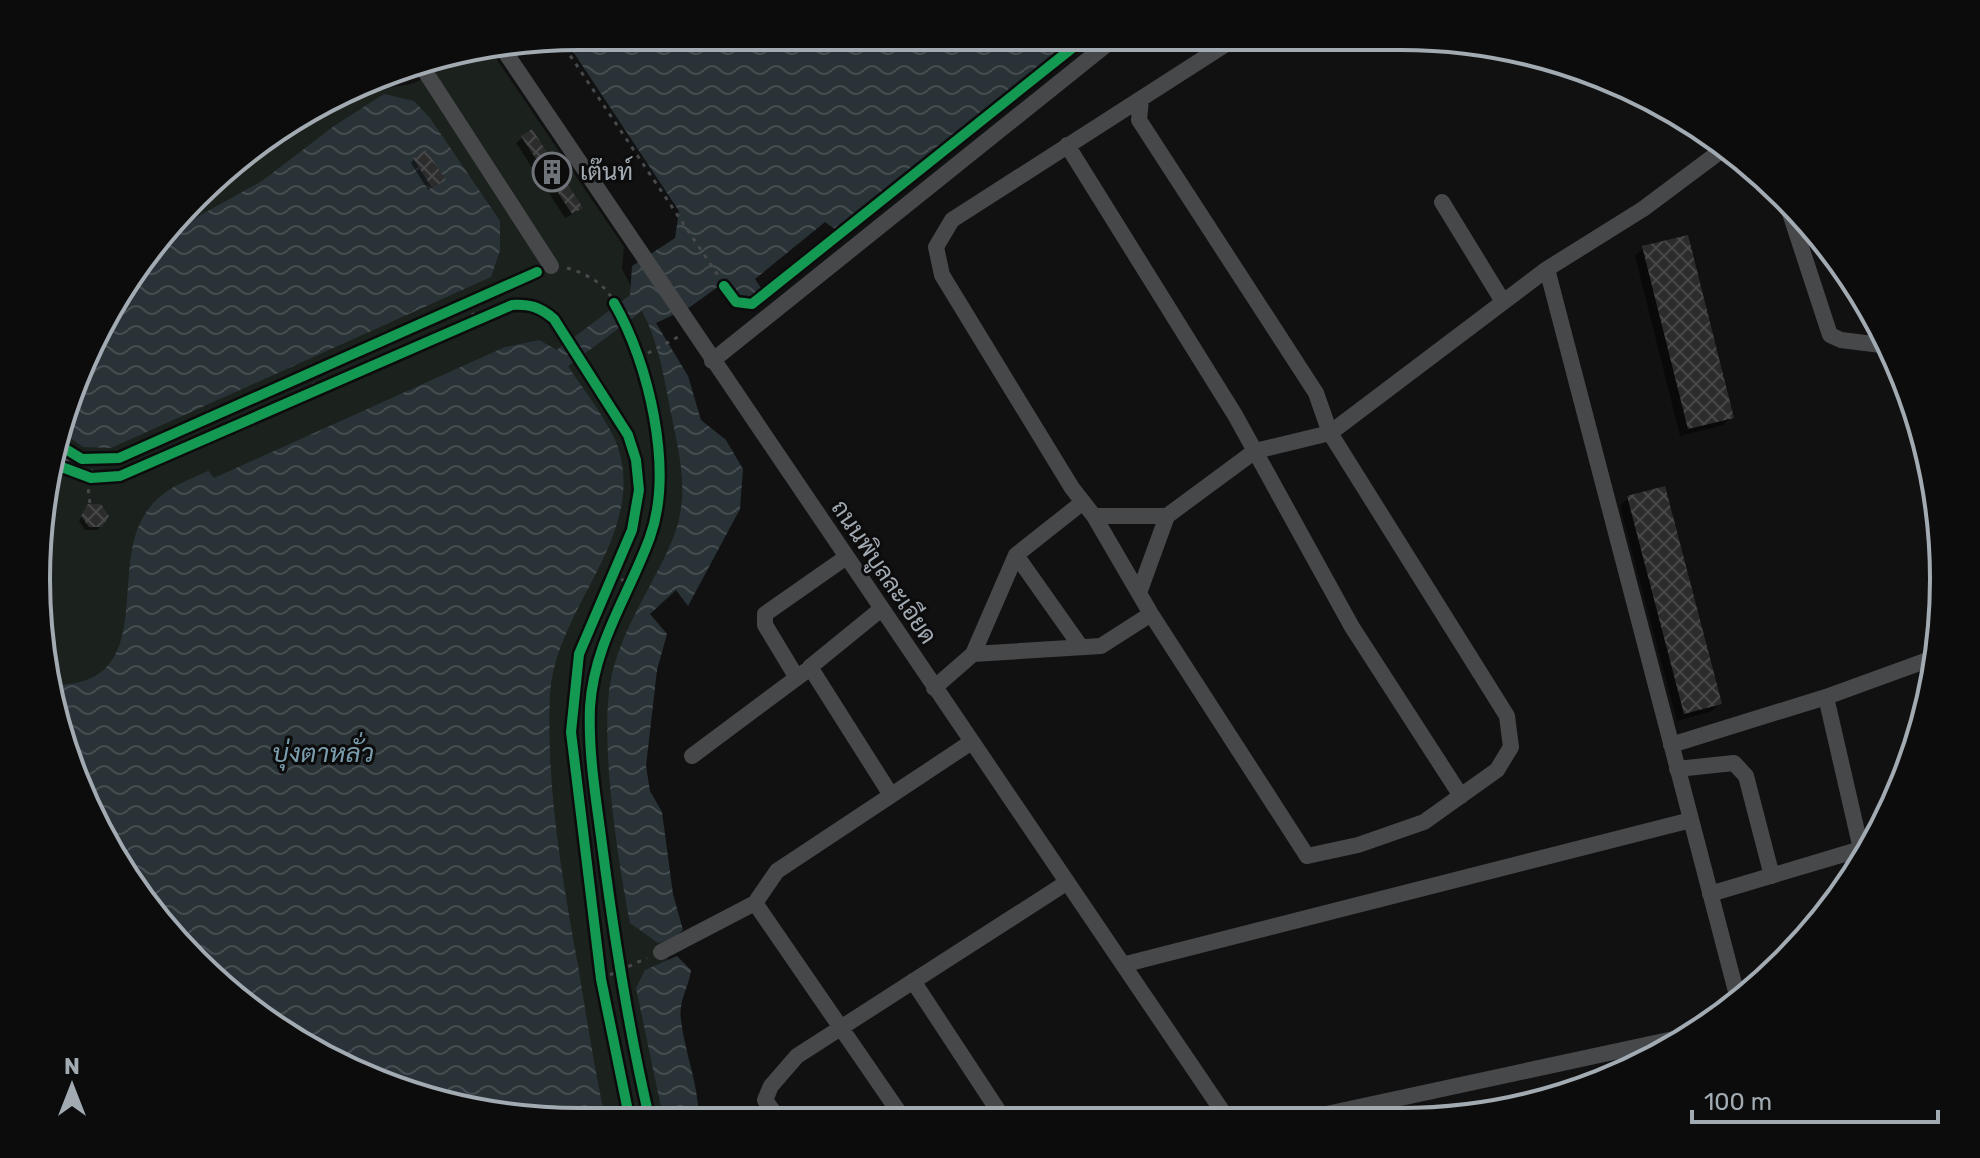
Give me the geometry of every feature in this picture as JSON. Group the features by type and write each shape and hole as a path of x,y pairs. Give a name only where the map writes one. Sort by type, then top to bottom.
{"street":[{"path":"712,361 1100,50"},
{"path":"1141,100 1139,120 1316,393 1330,433 1507,716 1511,747 1497,770 1424,822 1358,845 1307,856 1151,614 1094,516 942,275 936,247 952,220 1217,50"},
{"name":"ถนนพิบูลละเอียด","path":"507,55 970,743 1126,964 1220,1108"},
{"path":"426,73 551,266"},
{"path":"1067,145 1255,451 1352,627 1461,796"},
{"path":"1139,593 1167,516 1255,451 1330,433 1502,300 1643,209 1716,154"},
{"path":"1442,202 1502,300"},
{"path":"1794,224 1830,335 1841,340 1875,344"},
{"path":"1547,269 1735,989"},
{"path":"934,688 973,654 1016,555 1083,502"},
{"path":"1094,516 1167,516"},
{"path":"1016,555 1081,647"},
{"path":"845,558 765,614 765,625 804,672 891,795"},
{"path":"692,756 880,610"},
{"path":"973,654 1112,642 1151,614"},
{"path":"1671,745 1826,697 1923,662"},
{"path":"1826,697 1860,843"},
{"path":"661,952 755,903 777,871 970,743"},
{"path":"1677,769 1734,763 1746,776 1772,876"},
{"path":"1126,964 1691,820"},
{"path":"1710,894 1855,851"},
{"path":"771,1108 765,1100 771,1086 797,1056 1066,883"},
{"path":"755,903 896,1108"},
{"path":"913,981 996,1108"},
{"path":"1354,1108 1654,1043"}],"path":[{"path":"566,50 724,286 736,302 752,304 1070,50"},
{"path":"66,451 94,461 119,458 551,266 588,275 614,303 628,326 639,358 659,445 661,493 650,539 598,655 590,730 618,971 647,1108"},
{"path":"468,304 476,320"},
{"path":"462,326 488,315"},
{"path":"639,358 673,339"},
{"path":"309,374 317,390"},
{"path":"303,396 331,384"},
{"path":"64,459 71,455"},
{"path":"90,503 94,461"},
{"path":"62,468 91,478 106,478"},
{"path":"606,588 617,563"},
{"path":"612,575 629,583"},
{"path":"601,979 661,952"},
{"path":"599,964 603,991"}],"shaded area":[{"path":"495,57 624,247 622,269 659,340 689,455 687,504 621,673 669,964 672,1108 544,1107 476,1098 377,1068 285,1019 230,977 159,901 121,844 105,813 90,781 68,716 51,614 51,544 55,510 60,476 78,409 121,314 181,230 245,169 345,105 382,88 412,84 443,68"}],"water":[{"name":"บุ่งตาหลั่ว","path":"572,50 1062,50 836,230 825,222 755,279 761,288 750,298 738,296 726,281 690,307 656,323 688,376 701,420 726,440 743,469 740,509 688,606 676,590 650,614 667,634 657,670 646,766 650,791 662,812 673,894 683,930 674,938 658,943 630,923 611,798 608,700 617,656 678,523 682,505 679,452 664,375 652,332 642,311 568,366 617,443 624,486 619,516 609,546 566,633 555,663 550,694 550,761 556,827 603,1108 544,1107 442,1090 377,1068 285,1019 230,977 181,928 139,873 105,813 78,749 60,684 86,680 107,666 119,645 136,535 147,511 167,492 208,471 214,478 505,347 539,340 557,350 630,295 632,266 675,238 679,211"},
{"path":"384,94 414,101 430,118 500,221 500,250 491,277 111,448 83,447 69,437 90,377 121,314 181,230 189,221 262,181 334,126"},
{"path":"677,956 691,970 680,1013 698,1108 661,1108 636,988 645,970"}],"building":[{"name":"เต๊นท์","path":"532,129 583,208 572,214 521,136"},
{"path":"426,150 446,180 432,188 413,158"},
{"path":"1688,235 1734,418 1688,429 1642,246"},
{"path":"1665,486 1722,704 1684,714 1627,496"},
{"path":"88,504 101,504 109,516 102,527 89,527 81,516"}],"cycle path":[{"path":"724,286 736,302 752,304 1070,50"},
{"path":"66,449 82,459 119,458 537,272"},
{"path":"614,303 638,355 647,386 654,417 659,481 657,510 650,537 598,662 590,707 590,744 618,954 647,1108"},
{"path":"62,467 91,478 120,476 512,305 534,307 554,319 628,435 636,460 639,490 632,530 579,654 571,732 601,979 627,1108"}],"place":[{"name":"เต๊นท์","path":"552,172"}]}
